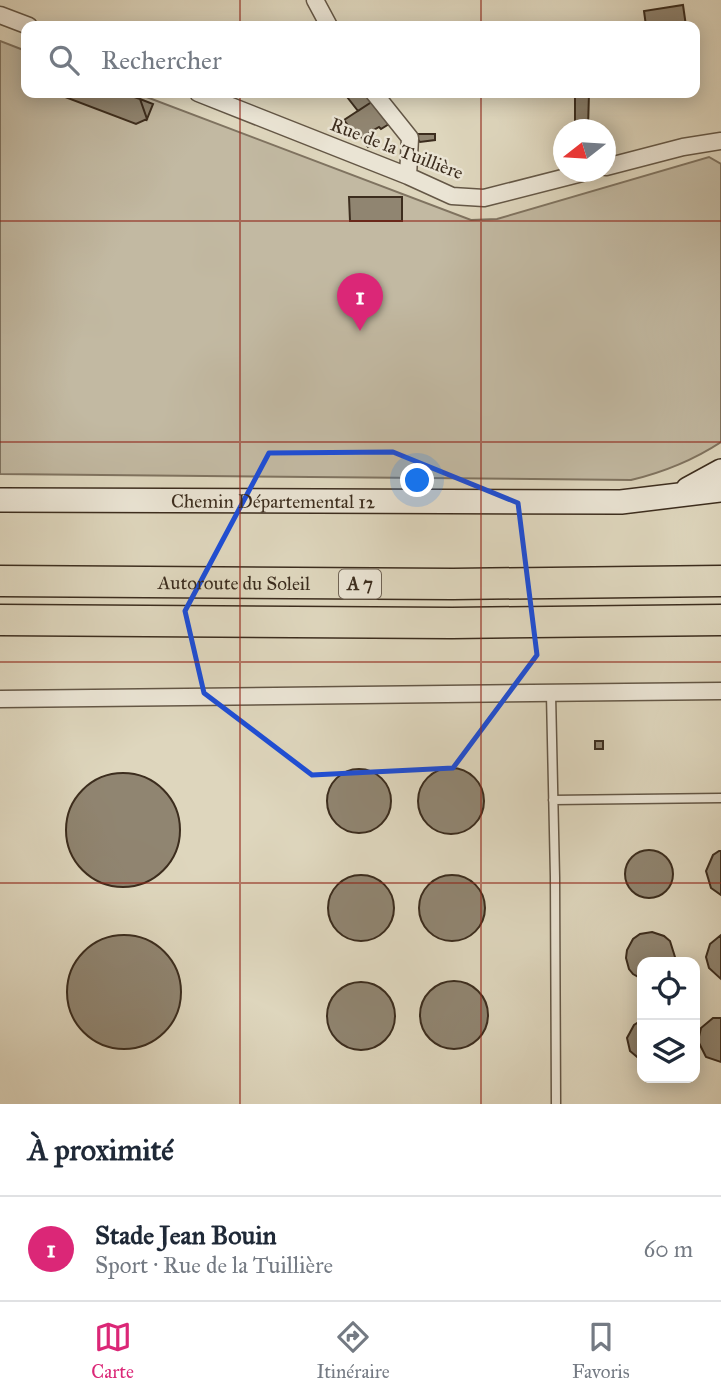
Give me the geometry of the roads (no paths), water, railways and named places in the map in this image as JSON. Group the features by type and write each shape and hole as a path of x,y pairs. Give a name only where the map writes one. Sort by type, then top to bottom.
{"highway":[{"name":"Autoroute du Soleil","path":"0,581 414,584 721,581"},
{"name":"Autoroute du Soleil","path":"0,620 426,623 721,620"}],"main road":[{"name":"Chemin Départemental 12","path":"673,496 721,471"},
{"name":"Chemin Départemental 12","path":"0,499 621,502 721,490"}],"street":[{"path":"315,0 326,21"},
{"path":"0,15 21,23"},
{"name":"Rue de la Tuillière","path":"211,98 452,196 484,198 553,180"},
{"path":"378,98 410,138 408,176"},
{"path":"616,164 684,147 721,141"},
{"path":"0,699 721,691"}],"lane":[{"path":"551,694 556,1104"},
{"path":"553,800 721,798"}],"place":[{"name":"Stade Jean Bouin","path":"360,331"}]}
